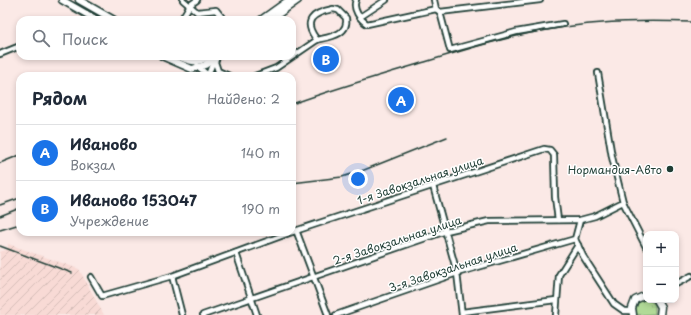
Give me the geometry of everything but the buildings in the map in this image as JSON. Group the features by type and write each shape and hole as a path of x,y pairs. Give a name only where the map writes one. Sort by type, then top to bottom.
{"main road":[{"path":"62,0 88,16"},
{"path":"79,0 107,16"},
{"path":"267,16 289,0"},
{"path":"276,16 298,0"},
{"path":"94,16 97,10"},
{"path":"173,60 195,68 208,63 211,60"},
{"path":"187,60 192,62 204,60"},
{"path":"632,313 635,300 643,295"},
{"path":"658,303 660,315"}],"street":[{"path":"183,0 197,12 216,10 221,16"},
{"path":"183,16 190,5 197,0"},
{"path":"356,0 354,7 365,23 370,24 438,10 540,0"},
{"path":"360,17 386,0"},
{"path":"434,0 450,50 516,32 563,24"},
{"path":"296,54 317,40 339,34 344,29 346,22 342,14 333,9 321,12 310,19 310,31 317,40"},
{"path":"0,54 16,48"},
{"path":"210,72 213,60"},
{"path":"215,60 218,71 220,72"},
{"path":"266,72 276,68 288,60"},
{"path":"192,62 195,68 203,72"},
{"path":"208,63 209,72"},
{"path":"598,73 612,157 623,202 643,241"},
{"name":"1-я Завокзальная улица","path":"296,230 544,150 550,150 553,154 558,220"},
{"path":"433,186 457,273 462,314 556,300"},
{"name":"2-я Завокзальная улица","path":"203,315 446,231 489,220 580,220 595,216 623,202"},
{"path":"580,220 575,239 583,256 614,304 624,311 632,313"},
{"name":"1-я Завокзальная улица","path":"91,277 102,296 172,276 280,236"},
{"path":"295,236 314,277 328,315"},
{"name":"3-я Завокзальная улица","path":"336,315 457,273 575,239"},
{"path":"556,315 559,275 578,245"},
{"path":"236,253 257,315"},
{"path":"172,276 182,315"},
{"path":"679,282 691,276"}],"shaded area":[{"path":"8,244 79,269 104,315 0,315 0,252 8,249"}],"green space":[{"path":"640,300 643,300 643,303 655,304 655,314 637,315 636,305"}],"railway":[{"path":"296,103 457,52 536,32 569,26 604,23 639,21 691,22"},
{"path":"296,183 342,177 364,170 447,137"},
{"path":"0,163 16,157"},
{"path":"0,205 16,199"},
{"path":"0,216 16,210"},
{"path":"0,230 16,225"},
{"path":"0,246 72,273"}],"place":[{"name":"Иваново 153047","path":"326,59"},
{"name":"Иваново","path":"401,100"},
{"name":"Нормандия-Авто","path":"670,169"}]}
